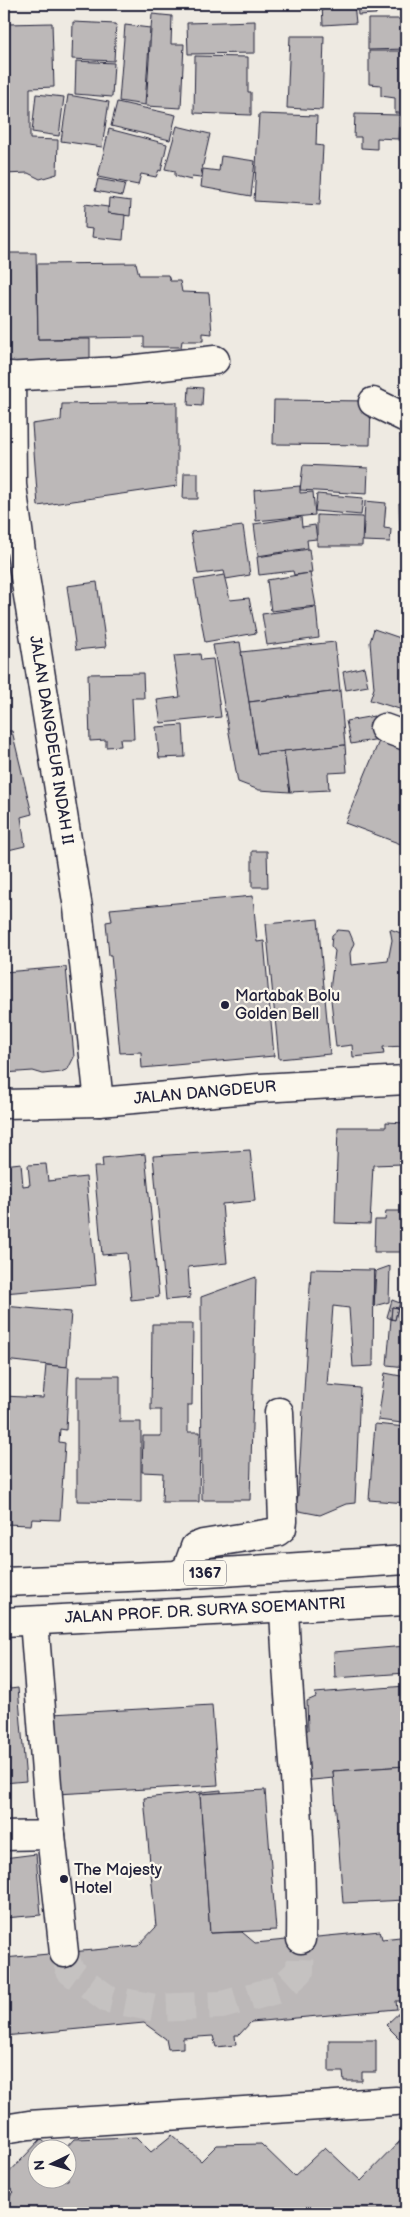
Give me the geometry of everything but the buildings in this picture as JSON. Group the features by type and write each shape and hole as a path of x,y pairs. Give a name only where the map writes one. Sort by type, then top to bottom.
{"street":[{"path":"7,377 119,370 215,360"},
{"name":"JALAN DANGDEUR INDAH II","path":"7,377 12,485 20,552 78,908 99,1102"},
{"path":"373,402 406,418"},
{"name":"JALAN DANGDEUR","path":"4,1104 99,1102 260,1088 406,1080"},
{"path":"177,1575 186,1569 194,1547 277,1532 282,1528 279,1412"},
{"name":"1367","path":"4,1582 177,1575 406,1560"},
{"name":"JALAN PROF. DR. SURYA SOEMANTRI","path":"4,1622 406,1601"},
{"path":"284,1607 287,1682 302,1889 301,1939"},
{"path":"34,1621 51,1835 64,1953"},
{"path":"4,1836 51,1835"},
{"path":"4,2129 39,2124 396,2101"}],"tunnel":[{"path":"64,1953 70,1971 108,1999 156,2008 222,2005 280,1989 300,1971 301,1939"}],"place":[{"name":"Martabak Bolu Golden Bell","path":"225,1005"},
{"name":"The Majesty Hotel","path":"64,1879"}]}
